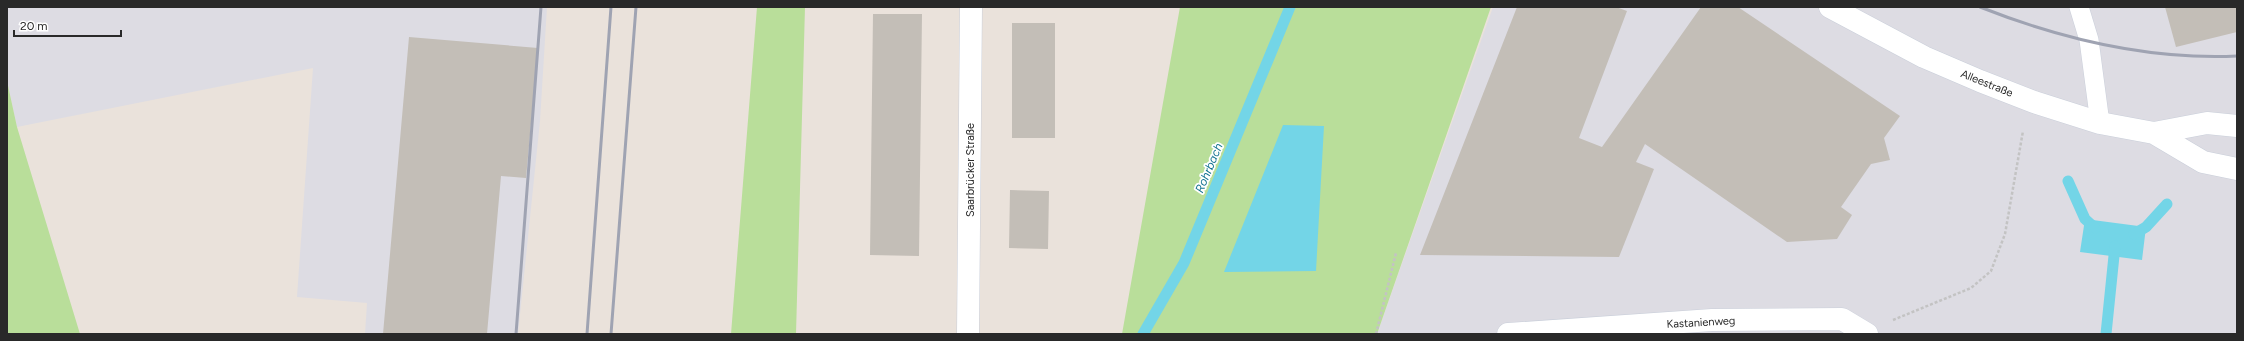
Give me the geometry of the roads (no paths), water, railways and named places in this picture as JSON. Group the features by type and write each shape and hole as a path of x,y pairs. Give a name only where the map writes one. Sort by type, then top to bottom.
{"street":[{"name":"Saarbrücker Straße","path":"968,334 971,7"},
{"name":"Alleestraße","path":"1830,7 1924,57 2034,102 2100,123 2154,133 2203,162 2237,169"},
{"name":"Alleestraße","path":"2154,133 2208,123 2237,126"},
{"name":"Kastanienweg","path":"1508,334 1712,320 1842,319 1866,333"}],"lane":[{"path":"2079,7 2089,40 2100,123"}],"water":[{"path":"1283,125 1324,126 1316,271 1224,272"},
{"path":"2085,219 2146,227 2142,260 2080,252"}],"waterway":[{"name":"Rohrbach","path":"1143,334 1184,263 1290,7"},
{"path":"2068,181 2085,219 2095,228"},
{"path":"2134,234 2146,227 2167,204"},
{"path":"2106,334 2115,246"}],"railway":[{"path":"516,334 541,7"},
{"path":"587,334 611,7"},
{"path":"611,334 636,7"},
{"path":"1980,7 2042,29 2106,45 2172,55 2237,56"}]}
